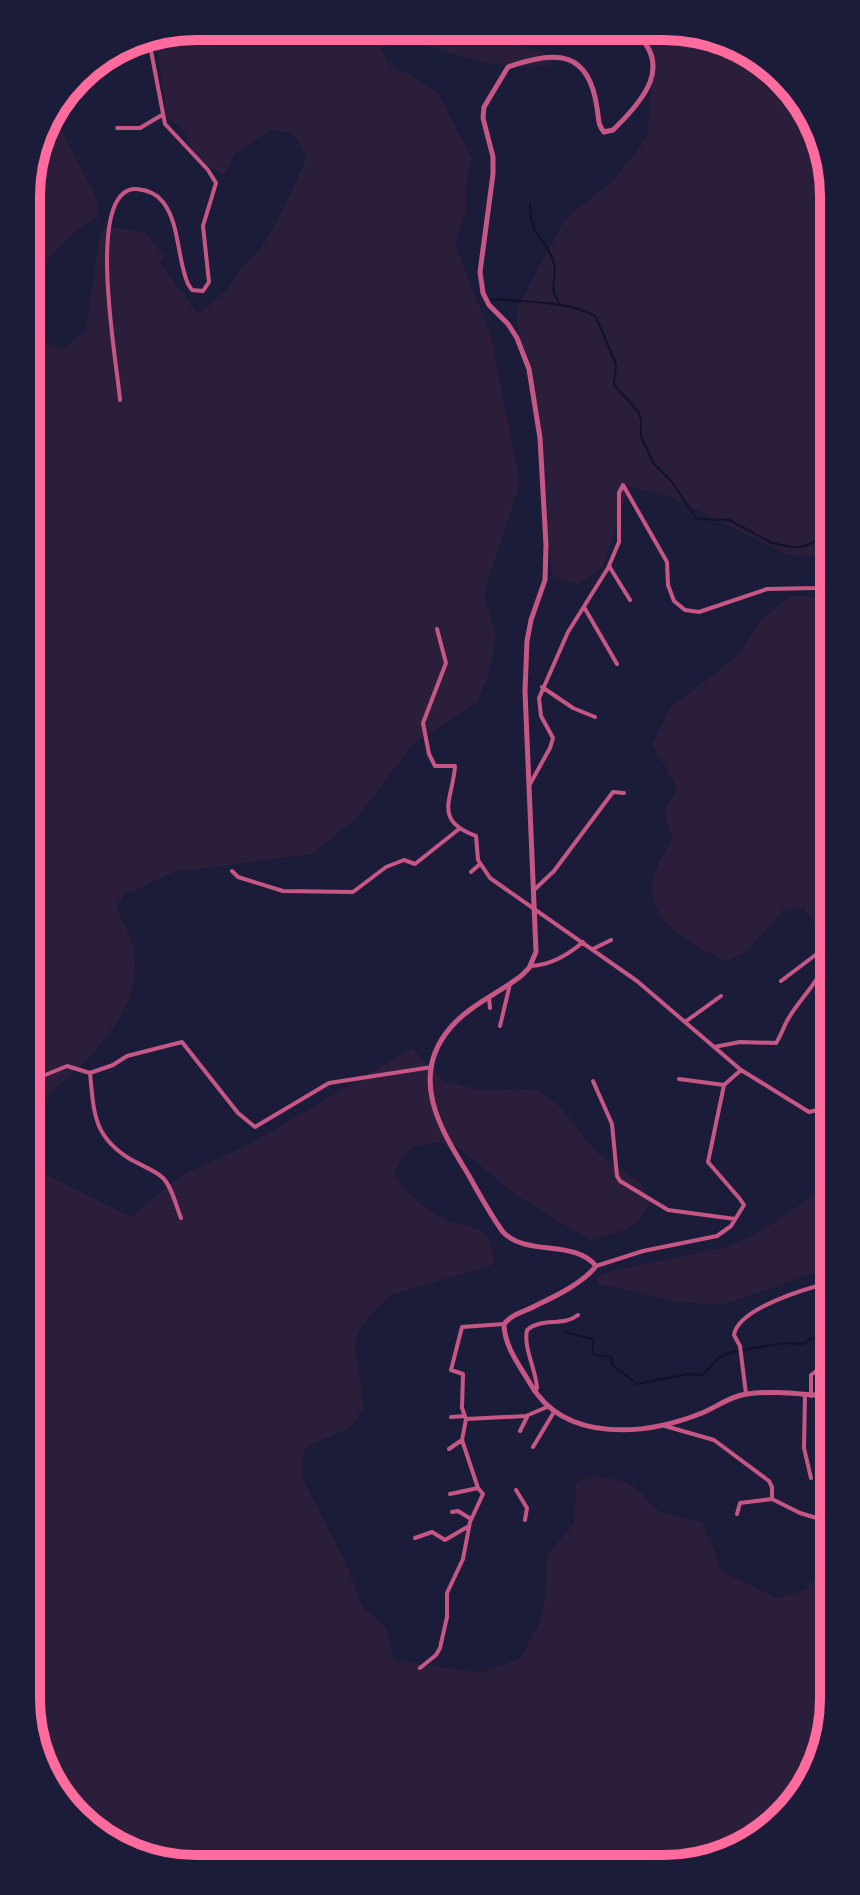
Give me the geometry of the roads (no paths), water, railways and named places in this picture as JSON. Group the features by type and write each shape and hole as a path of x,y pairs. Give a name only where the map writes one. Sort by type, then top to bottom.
{"street":[{"path":"596,1266 578,1254 516,1242 503,1232 439,1124 431,1096 432,1067 450,1028 531,966 536,952 525,691 527,641 545,580 544,489 529,369 517,338 489,305 483,293 480,272 490,212 493,157 483,118 484,107 508,67 557,56 568,58 584,69 592,82 599,126 604,132 613,130 644,97 654,73 654,63 642,40"},
{"path":"120,400 106,259 112,212 122,194 129,189 148,191 164,203 188,284 192,290 203,291 209,282 203,226 216,183 208,170 171,133 162,115 150,47"},
{"path":"117,128 140,128 162,115"},
{"path":"530,784 553,738 541,716 539,698 542,687 568,632 609,566 619,542 619,493 623,485 667,562 668,585 674,601 685,610 699,612 767,589 820,585"},
{"path":"609,566 630,600"},
{"path":"583,606 617,664"},
{"path":"437,629 446,663 423,723 429,754 435,766 453,764 456,768 449,788 450,818 459,829 476,836 480,864 494,883 593,949 741,1070 809,1112 820,1110"},
{"path":"542,687 573,708 595,717"},
{"path":"534,890 554,871 613,792 624,793"},
{"path":"232,871 238,877 283,891 353,892 386,867 404,860 415,864 459,829"},
{"path":"471,872 480,864"},
{"path":"593,949 611,940"},
{"path":"531,966 563,956 583,942"},
{"path":"781,981 820,953"},
{"path":"714,1047 740,1042 776,1043 804,993 820,975"},
{"path":"500,1026 510,984"},
{"path":"685,1022 721,996"},
{"path":"489,998 490,1008"},
{"path":"501,1017 509,1018"},
{"path":"40,1077 67,1066 90,1073 127,1056 182,1042 238,1113 255,1127 329,1083 432,1067"},
{"path":"420,1668 440,1648 447,1617 447,1593 463,1559 471,1519 483,1494 478,1488 462,1440 466,1418 462,1408 463,1374 451,1370 462,1327 504,1324 511,1317 588,1275 596,1266 643,1251 717,1236 735,1219 744,1205 708,1162 724,1085 741,1070"},
{"path":"90,1073 95,1121 100,1130 110,1144 162,1177 181,1218"},
{"path":"679,1079 724,1085"},
{"path":"593,1081 612,1124 620,1181 668,1210 735,1219"},
{"path":"746,1394 740,1346 734,1332 744,1319 792,1293 820,1285"},
{"path":"534,1391 537,1388 536,1376 526,1340 527,1330 538,1323 569,1321 578,1315"},
{"path":"504,1324 506,1339 534,1391 547,1407 581,1425 600,1429 665,1426 746,1394 820,1396"},
{"path":"811,1478 804,1448 808,1396 811,1375 820,1368"},
{"path":"451,1417 528,1415 547,1407"},
{"path":"533,1447 554,1412"},
{"path":"520,1431 528,1415"},
{"path":"665,1426 714,1440 769,1481 772,1499"},
{"path":"449,1449 462,1440"},
{"path":"450,1494 478,1488"},
{"path":"516,1490 527,1508 525,1520"},
{"path":"737,1514 740,1503 772,1499 820,1519"},
{"path":"452,1512 458,1511 471,1519"},
{"path":"415,1538 432,1532 445,1540 469,1526"}],"waterway":[{"path":"530,203 532,223 555,266 553,286 559,302"},
{"path":"492,299 561,305 596,317 616,364 614,385 638,411 641,436 653,463 672,482 697,519 729,520 772,543 792,547 820,540"},
{"path":"565,1332 593,1339 593,1355 611,1357 612,1365 637,1384 687,1374 703,1375 718,1358 732,1352 783,1343 802,1344 820,1335"}]}
